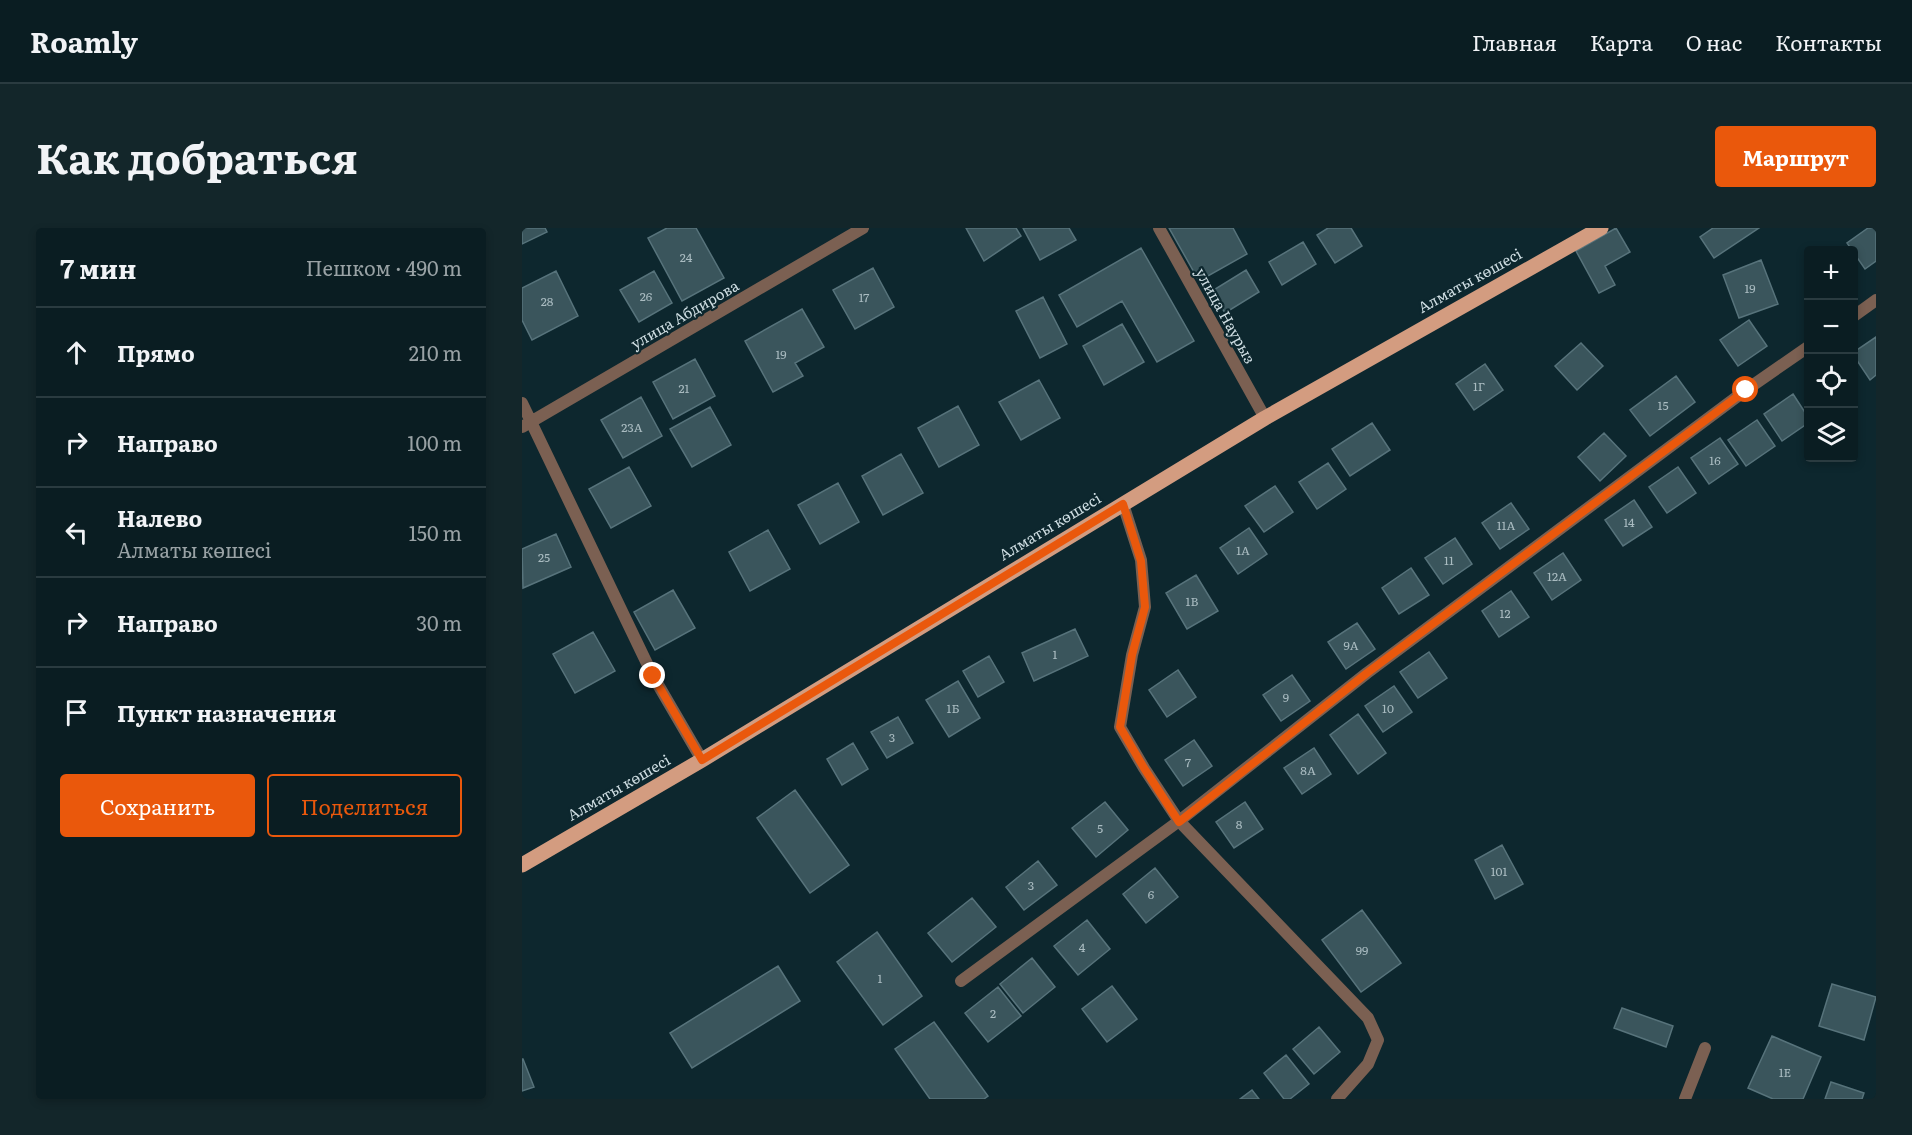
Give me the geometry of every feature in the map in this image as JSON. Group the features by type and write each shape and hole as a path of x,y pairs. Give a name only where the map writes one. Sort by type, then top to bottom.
{"main road":[{"name":"Алматы көшесі","path":"522,865 702,760 1265,418 1601,228"}],"street":[{"name":"улица Абдирова","path":"527,425 864,228"},
{"name":"улица Наурыз","path":"1159,228 1265,418"},
{"path":"1858,313 1876,300"},
{"path":"961,981 1179,822 1367,673 1746,390 1804,350"},
{"path":"522,403 527,425 653,676 702,760"},
{"path":"1123,504 1141,561 1145,607 1132,655 1120,727 1179,822 1368,1018 1378,1040 1368,1064 1337,1099"},
{"path":"1685,1099 1705,1048"}],"building":[{"path":"522,228 545,228 547,232 522,244"},
{"path":"667,228 696,228 724,278 682,301 648,238"},
{"path":"966,228 1016,228 1021,236 984,261"},
{"path":"1023,228 1069,228 1076,240 1040,260"},
{"path":"1169,228 1233,228 1247,254 1199,281"},
{"path":"1328,228 1351,228 1362,246 1335,263 1317,235"},
{"path":"1616,228 1630,252 1605,266 1615,285 1599,293 1576,251"},
{"path":"1713,228 1759,228 1714,258 1700,237"},
{"path":"1868,228 1876,228 1876,261 1865,269 1858,259 1858,246 1849,246 1847,243"},
{"path":"1303,242 1316,264 1282,285 1269,262"},
{"path":"1141,248 1194,341 1157,362 1122,301 1077,327 1059,295"},
{"path":"1761,260 1778,304 1739,318 1723,275"},
{"path":"873,268 894,307 855,329 833,290"},
{"path":"1246,270 1259,292 1225,313 1212,291"},
{"path":"556,271 578,316 532,340 522,320 522,288"},
{"path":"654,271 672,303 639,322 620,290"},
{"path":"1043,297 1067,344 1040,358 1016,311"},
{"path":"802,309 824,347 795,363 803,376 773,392 745,341"},
{"path":"1749,320 1767,346 1738,366 1720,340"},
{"path":"1122,324 1144,362 1104,385 1083,346"},
{"path":"1876,337 1876,375 1870,380 1858,362 1858,349"},
{"path":"1581,343 1603,366 1577,390 1555,366"},
{"path":"695,359 715,396 673,419 653,382"},
{"path":"1485,364 1503,390 1474,410 1456,384"},
{"path":"1676,376 1695,402 1650,436 1630,410"},
{"path":"1039,380 1060,418 1021,440 999,402"},
{"path":"1793,394 1804,411 1804,426 1782,441 1764,414"},
{"path":"641,397 662,436 623,458 601,420"},
{"path":"958,406 979,445 939,467 918,428"},
{"path":"710,407 731,445 692,467 670,429"},
{"path":"1757,420 1775,446 1746,466 1728,440"},
{"path":"1372,423 1390,450 1350,476 1332,449"},
{"path":"1604,433 1626,456 1600,481 1578,457"},
{"path":"1720,438 1738,464 1709,484 1691,458"},
{"path":"901,454 923,493 883,515 862,476"},
{"path":"1328,463 1346,489 1317,509 1299,482"},
{"path":"629,467 651,506 611,528 589,489"},
{"path":"1678,467 1696,493 1667,513 1649,487"},
{"path":"838,483 859,522 820,544 798,505"},
{"path":"1275,486 1293,512 1264,532 1245,506"},
{"path":"1634,500 1652,527 1623,546 1605,520"},
{"path":"1511,503 1529,529 1500,549 1482,523"},
{"path":"1249,528 1267,554 1238,574 1220,548"},
{"path":"768,530 790,569 750,591 729,552"},
{"path":"556,534 571,567 523,588 522,549"},
{"path":"1455,538 1472,564 1443,584 1425,558"},
{"path":"1563,553 1581,580 1552,600 1534,573"},
{"path":"1411,568 1429,595 1399,614 1382,588"},
{"path":"1196,575 1218,611 1187,629 1166,593"},
{"path":"673,590 695,628 655,650 634,612"},
{"path":"1511,591 1529,617 1499,637 1482,611"},
{"path":"1357,623 1375,649 1346,669 1328,642"},
{"path":"1075,629 1088,656 1034,681 1022,653"},
{"path":"593,632 615,671 575,693 553,654"},
{"path":"1429,652 1447,678 1418,698 1400,672"},
{"path":"989,656 1004,682 978,697 963,671"},
{"path":"1178,670 1196,697 1167,717 1149,690"},
{"path":"1292,675 1310,701 1281,721 1263,695"},
{"path":"958,681 980,718 949,737 926,700"},
{"path":"1394,686 1412,712 1383,732 1365,706"},
{"path":"1358,714 1386,753 1358,774 1330,735"},
{"path":"898,717 913,743 887,758 871,732"},
{"path":"1194,740 1212,766 1183,786 1165,760"},
{"path":"853,743 868,769 842,785 827,759"},
{"path":"1314,748 1331,774 1302,794 1284,768"},
{"path":"795,790 849,865 810,893 757,818"},
{"path":"1105,802 1128,830 1096,857 1072,828"},
{"path":"1245,802 1263,829 1234,848 1216,822"},
{"path":"1502,845 1523,884 1495,899 1475,860"},
{"path":"1038,861 1057,885 1024,910 1006,887"},
{"path":"1155,868 1178,897 1146,923 1123,894"},
{"path":"972,898 996,927 952,962 928,933"},
{"path":"1362,910 1401,963 1361,992 1322,940"},
{"path":"1087,920 1110,949 1078,975 1054,946"},
{"path":"877,932 922,996 883,1025 837,962"},
{"path":"1032,958 1055,987 1023,1013 1000,984"},
{"path":"778,966 800,1001 692,1068 670,1033"},
{"path":"1832,984 1876,997 1864,1040 1819,1026"},
{"path":"1112,986 1137,1019 1107,1042 1082,1009"},
{"path":"998,987 1021,1016 988,1042 965,1013"},
{"path":"1622,1008 1673,1026 1666,1047 1614,1028"},
{"path":"934,1022 988,1096 984,1099 930,1099 895,1049"},
{"path":"1319,1027 1340,1052 1314,1074 1293,1049"},
{"path":"1772,1036 1821,1057 1803,1099 1773,1099 1748,1088"},
{"path":"1286,1055 1309,1084 1290,1099 1284,1099 1264,1073"},
{"path":"522,1059 534,1087 522,1091"},
{"path":"1831,1082 1864,1093 1862,1099 1825,1099"},
{"path":"1252,1090 1259,1099 1240,1099"}],"route":[{"path":"653,676 702,760 1123,504 1141,561 1145,607 1132,655 1120,727 1179,822 1367,673 1746,390"}]}
